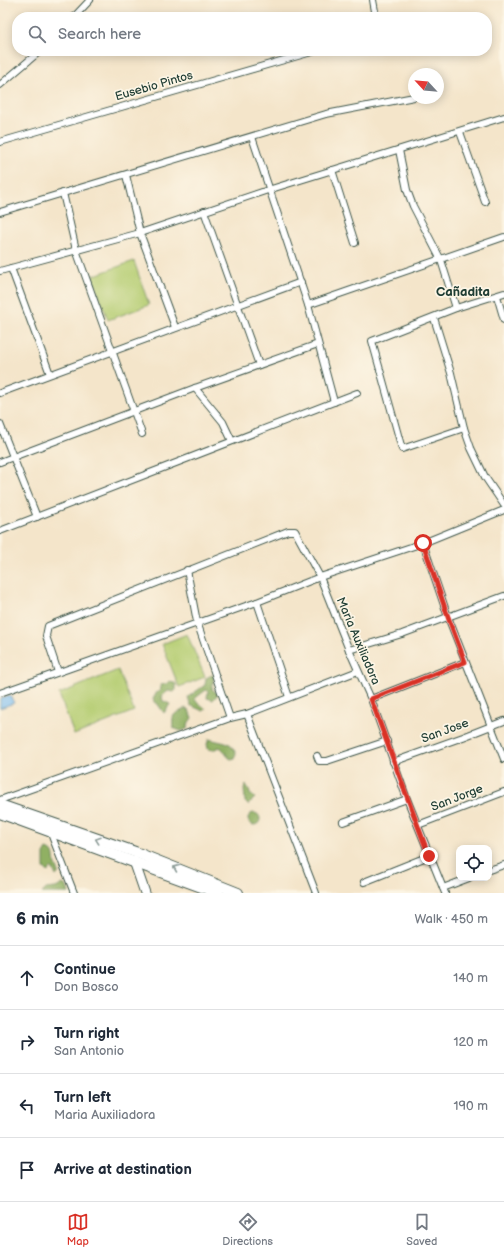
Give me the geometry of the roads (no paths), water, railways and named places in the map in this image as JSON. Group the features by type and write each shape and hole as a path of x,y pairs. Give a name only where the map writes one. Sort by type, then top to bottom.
{"highway":[{"path":"0,806 134,857 238,893"},
{"path":"0,813 50,831 134,857 218,893"}],"main road":[{"path":"134,857 145,893"}],"street":[{"path":"79,12 90,0"},
{"path":"373,0 375,12"},
{"path":"0,86 34,56"},
{"name":"Eusebio Pintos","path":"0,142 298,56"},
{"path":"0,212 326,114 408,98"},
{"path":"0,270 140,234 268,190 460,132 504,117"},
{"path":"460,132 485,202"},
{"path":"252,137 268,190 301,282 334,402"},
{"path":"399,150 407,190 413,206 441,260 456,308"},
{"path":"332,170 355,243"},
{"path":"126,175 140,234 175,327"},
{"path":"63,193 76,250 142,434"},
{"path":"204,211 259,365"},
{"path":"308,305 504,237"},
{"path":"11,268 50,374"},
{"path":"0,393 175,327 301,282"},
{"path":"464,428 402,449 372,341 434,318 456,308 504,293"},
{"path":"497,296 504,320"},
{"path":"434,318 451,373 464,428 471,448 485,477 504,505"},
{"path":"0,462 195,388 318,344"},
{"path":"195,388 223,422 232,441"},
{"path":"0,531 357,394"},
{"path":"0,424 37,517"},
{"path":"0,693 257,602 320,577 423,543 504,510"},
{"name":"Maria Auxiliadora","path":"187,570 292,530 295,531 320,577 349,650 371,699 407,799 444,891"},
{"path":"423,543 448,617 465,662 492,725 504,759"},
{"path":"58,672 46,636 48,626 187,570 197,622 230,718"},
{"path":"349,650 448,617 504,596"},
{"path":"257,602 289,697"},
{"path":"371,699 465,662"},
{"path":"0,800 230,718 247,714 358,671"},
{"path":"247,714 316,893"},
{"name":"San Jose","path":"393,762 504,721"},
{"path":"317,756 320,761 327,761 387,741"},
{"name":"San Jorge","path":"418,825 504,792"},
{"path":"342,822 407,799"},
{"path":"50,831 74,893"},
{"path":"364,882 429,856"},
{"path":"492,869 504,865"},
{"path":"444,891 463,881"}],"water":[{"path":"10,695 14,703 0,708 0,699"}],"district":[{"name":"Cañadita","path":"463,292"}]}
